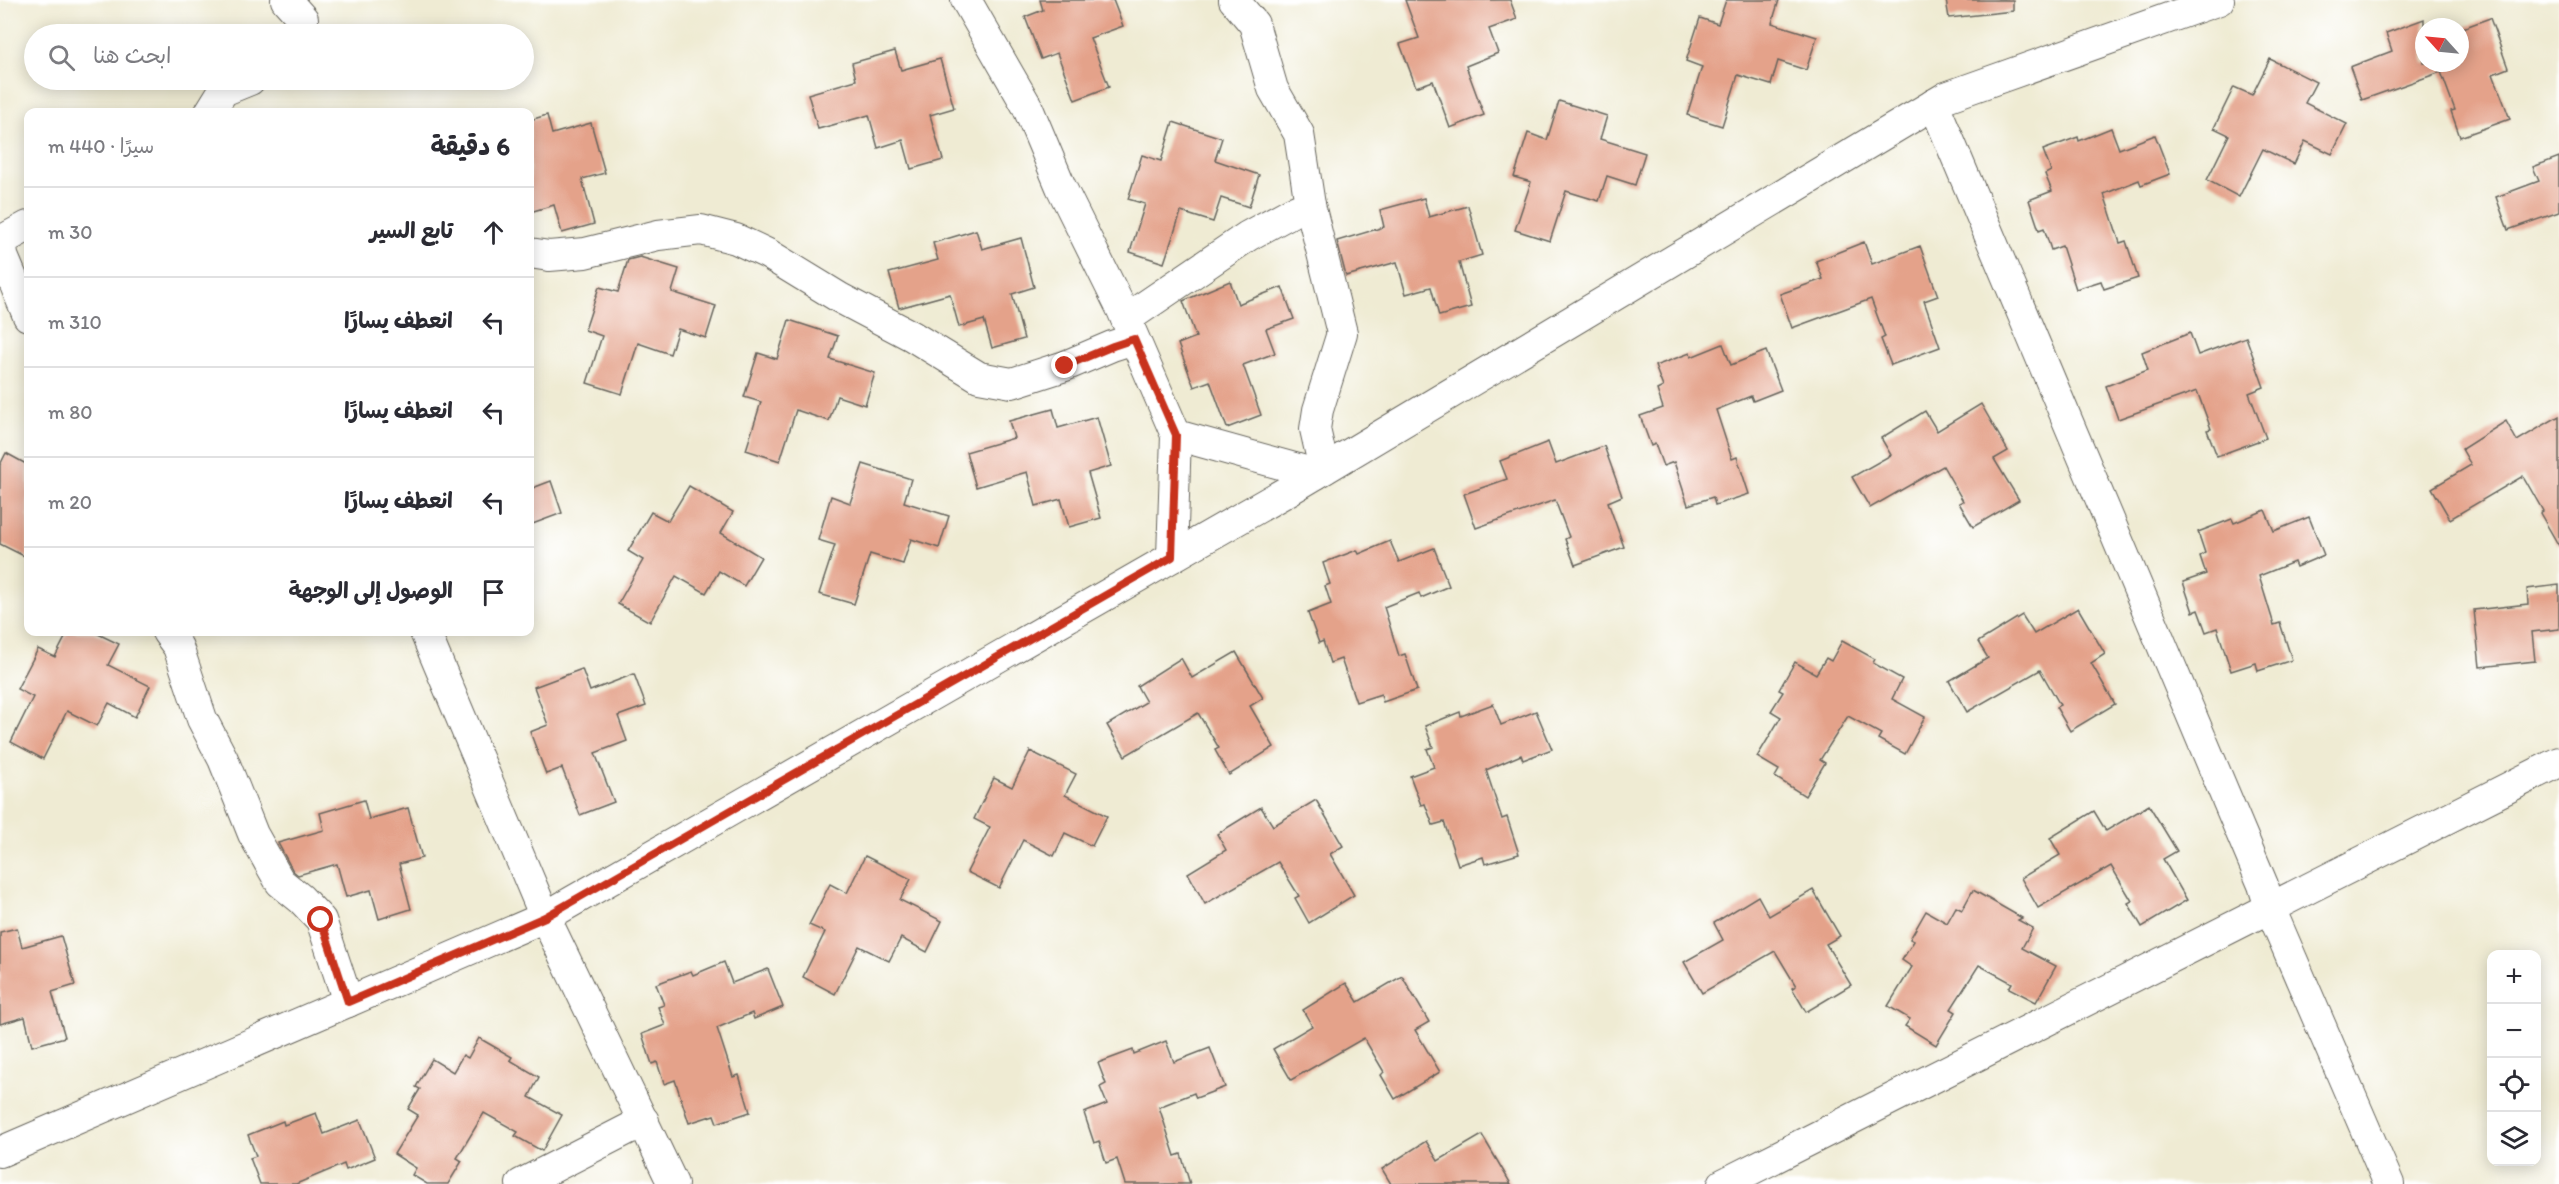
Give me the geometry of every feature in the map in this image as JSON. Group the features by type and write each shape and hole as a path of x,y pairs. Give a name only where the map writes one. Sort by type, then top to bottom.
{"street":[{"path":"286,0 303,19 303,24"},
{"path":"966,0 1027,106 1061,187 1130,329 1176,435 1172,557"},
{"path":"1234,0 1254,24 1273,88 1299,134 1310,205 1342,333 1318,410 1315,429 1320,471"},
{"path":"0,1152 545,917 1320,471 1946,97 2219,0"},
{"path":"212,108 225,90"},
{"path":"1934,104 2263,885 2270,908 2389,1184"},
{"path":"534,254 549,256 585,253 658,235 701,230 736,239 768,254 979,377 1012,383 1065,366 1113,346 1130,329 1248,236 1310,205"},
{"path":"24,228 9,237 2,245 3,256 24,306"},
{"path":"1176,435 1320,471"},
{"path":"170,636 178,647 202,719 223,759 253,834 280,882 301,899 321,920 348,1002"},
{"path":"427,636 545,917 673,1184"},
{"path":"1723,1184 2559,762"},
{"path":"521,1184 644,1121"}],"building":[{"path":"1040,0 1113,0 1123,26 1090,38 1109,87 1075,100 1057,53 1041,59 1025,17 1043,10"},
{"path":"1405,0 1510,0 1517,19 1489,29 1498,53 1466,66 1484,115 1450,128 1433,81 1416,87 1400,44 1419,38"},
{"path":"1726,0 1779,0 1772,23 1817,37 1806,70 1778,61 1771,85 1738,75 1722,126 1687,115 1702,67 1686,61 1700,18 1718,24"},
{"path":"1946,0 2013,0 2013,11 1949,18"},
{"path":"2490,18 2508,68 2493,74 2510,119 2460,137 2451,111 2455,110 2441,72 2469,72 2469,26"},
{"path":"2415,22 2415,72 2441,72 2362,100 2350,67 2392,51 2386,33"},
{"path":"895,51 901,70 940,59 954,108 930,115 943,160 911,169 903,140 878,148 869,115 818,129 808,94 856,80 852,63"},
{"path":"2270,59 2316,82 2305,103 2347,124 2332,154 2305,141 2294,164 2263,149 2239,197 2207,180 2229,135 2214,128 2234,87 2252,95"},
{"path":"1559,101 1607,116 1600,139 1645,153 1635,185 1607,176 1599,201 1566,191 1550,241 1515,230 1531,182 1514,177 1528,133 1547,140"},
{"path":"547,115 552,134 591,123 605,173 582,179 594,224 562,233 554,205 534,211 534,119"},
{"path":"1173,122 1222,138 1215,160 1259,175 1249,207 1221,198 1213,222 1181,212 1164,263 1130,252 1145,204 1128,199 1142,155 1161,161"},
{"path":"2111,128 2119,149 2155,135 2170,174 2141,185 2139,180 2104,194 2120,243 2126,241 2138,278 2104,289 2101,281 2076,289 2062,246 2051,250 2044,228 2039,230 2029,200 2052,191 2045,174 2051,171 2043,150 2078,137 2079,141"},
{"path":"2559,157 2559,212 2508,230 2496,197 2539,181 2533,167"},
{"path":"1424,198 1429,217 1468,206 1482,255 1459,262 1471,307 1439,316 1431,287 1406,294 1397,262 1346,276 1337,241 1384,227 1380,210"},
{"path":"976,230 982,249 1021,238 1034,287 1012,294 1024,339 992,348 984,320 959,327 950,294 899,308 889,273 938,260 933,243"},
{"path":"1864,242 1872,264 1920,246 1938,296 1924,301 1940,347 1891,365 1881,339 1885,337 1871,299 1792,328 1780,294 1823,279 1816,261"},
{"path":"640,257 679,269 672,292 716,306 706,338 678,329 670,354 638,343 622,394 587,383 602,336 585,330 599,287 618,292 628,260"},
{"path":"1230,281 1238,304 1282,287 1294,319 1266,329 1275,353 1243,365 1261,415 1227,428 1210,381 1194,387 1178,344 1196,337 1183,301"},
{"path":"789,320 838,336 830,359 875,373 865,405 837,396 829,421 796,410 780,461 746,450 761,402 744,397 758,353 777,359"},
{"path":"2190,333 2198,355 2246,337 2264,387 2249,393 2266,438 2217,456 2207,430 2211,429 2197,391 2118,419 2106,386 2148,370 2142,352"},
{"path":"1723,344 1731,365 1766,351 1781,390 1753,401 1751,396 1716,410 1732,459 1737,457 1749,494 1715,505 1713,497 1688,505 1674,462 1663,466 1655,444 1651,446 1640,416 1663,408 1657,390 1663,387 1655,366 1690,353 1691,357"},
{"path":"1981,404 2008,451 1994,459 2019,500 1973,527 1959,503 1963,501 1943,466 1870,508 1852,477 1891,455 1881,438 1925,411 1937,431"},
{"path":"1053,409 1058,428 1097,417 1111,466 1088,473 1101,518 1069,527 1061,499 1036,506 1027,472 976,487 966,452 1014,438 1009,421"},
{"path":"2559,416 2559,546 2540,513 2543,511 2523,476 2450,519 2432,488 2471,465 2462,449 2506,421 2517,441"},
{"path":"1548,442 1556,464 1604,446 1622,496 1608,502 1624,547 1575,565 1565,539 1569,537 1555,500 1476,528 1464,494 1507,479 1500,461"},
{"path":"6,453 24,463 24,556 0,544 0,465"},
{"path":"863,464 911,479 904,502 949,516 939,548 911,539 903,564 870,554 854,604 819,594 835,545 818,540 831,496 850,503"},
{"path":"551,481 562,513 534,524 534,487"},
{"path":"689,486 733,512 721,533 761,557 744,586 719,571 706,593 676,576 650,622 618,604 643,560 628,551 651,512 668,521"},
{"path":"2265,510 2274,531 2309,517 2324,555 2296,567 2294,562 2259,576 2274,625 2280,623 2292,660 2258,671 2256,663 2231,671 2217,628 2206,632 2198,610 2193,612 2183,582 2206,574 2200,556 2205,553 2198,532 2232,519 2234,523"},
{"path":"1390,541 1399,562 1434,548 1449,586 1421,598 1419,593 1384,607 1399,656 1405,654 1417,690 1383,702 1381,694 1356,702 1341,659 1330,663 1323,641 1319,643 1308,613 1331,604 1325,586 1330,584 1323,563 1357,550 1359,554"},
{"path":"2559,585 2559,629 2532,632 2535,661 2480,667 2474,610 2528,604 2527,589"},
{"path":"2078,608 2105,654 2091,663 2115,704 2070,731 2056,707 2060,705 2040,670 1967,712 1949,681 1988,658 1978,642 2022,615 2034,634"},
{"path":"66,636 102,636 119,644 108,665 150,686 135,717 109,703 97,726 67,711 43,759 11,742 33,697 17,689 38,649 55,657"},
{"path":"1842,641 1875,659 1873,663 1902,679 1892,699 1925,717 1905,754 1878,739 1881,734 1848,716 1820,760 1825,763 1805,796 1775,777 1779,770 1757,757 1781,717 1771,711 1783,692 1779,690 1795,662 1816,674 1826,658 1831,661"},
{"path":"1236,652 1263,698 1250,706 1274,747 1229,775 1215,750 1219,748 1198,713 1125,756 1107,725 1146,702 1137,686 1181,658 1192,678"},
{"path":"582,669 590,691 634,674 646,706 618,716 627,741 595,753 614,802 580,815 562,768 546,774 530,732 548,725 534,687"},
{"path":"1493,704 1501,725 1536,711 1552,749 1523,760 1521,755 1486,770 1502,819 1507,817 1519,854 1485,864 1483,857 1458,865 1444,822 1433,825 1425,804 1421,805 1410,776 1434,767 1427,749 1433,747 1425,726 1460,712 1461,716"},
{"path":"1030,751 1076,774 1065,795 1107,816 1092,846 1065,833 1054,856 1023,840 999,888 967,872 990,827 974,819 994,778 1012,787"},
{"path":"364,800 369,819 408,808 422,858 399,864 411,909 379,919 371,890 346,897 337,864 298,875 293,871 278,843 324,830 320,813"},
{"path":"1316,800 1343,846 1330,854 1354,895 1309,923 1295,898 1299,896 1278,862 1205,904 1188,873 1226,850 1217,834 1261,807 1273,826"},
{"path":"2149,805 2177,851 2163,859 2187,900 2142,927 2128,903 2132,901 2111,866 2038,908 2021,878 2060,855 2050,838 2094,811 2106,831"},
{"path":"865,856 911,879 900,900 942,921 927,952 901,938 889,961 859,946 835,994 803,977 825,932 809,925 830,884 847,893"},
{"path":"1813,890 1840,936 1826,944 1851,985 1806,1012 1792,988 1796,986 1775,951 1702,993 1684,962 1723,940 1714,923 1758,896 1769,916"},
{"path":"1973,890 2022,918 2018,920 2033,928 2022,948 2056,966 2036,1002 2009,988 2012,983 1979,965 1951,1009 1956,1012 1936,1045 1905,1026 1910,1019 1888,1006 1912,967 1902,960 1914,941 1910,939 1926,911 1947,923 1956,907 1962,910"},
{"path":"17,928 22,947 61,936 75,985 52,992 65,1037 32,1046 25,1017 0,1024 0,932"},
{"path":"724,962 732,983 768,969 783,1007 754,1019 752,1013 717,1028 733,1077 739,1075 750,1112 717,1123 714,1115 689,1123 675,1080 664,1084 657,1062 652,1064 642,1034 665,1025 658,1007 664,1005 656,984 691,971 693,975"},
{"path":"1402,976 1429,1022 1415,1030 1440,1072 1395,1099 1381,1075 1384,1072 1364,1038 1291,1080 1273,1049 1312,1026 1303,1010 1346,983 1358,1002"},
{"path":"479,1038 512,1057 510,1060 539,1077 529,1097 562,1115 542,1151 515,1136 518,1132 484,1113 457,1158 462,1161 448,1184 427,1184 412,1175 416,1168 394,1154 418,1115 408,1109 420,1089 416,1087 432,1059 453,1072 463,1055 468,1058"},
{"path":"1166,1041 1174,1062 1210,1048 1225,1087 1196,1098 1194,1093 1159,1107 1175,1156 1181,1154 1190,1184 1125,1184 1117,1159 1106,1163 1099,1141 1094,1143 1084,1113 1107,1104 1100,1087 1106,1084 1098,1063 1133,1050 1134,1054"},
{"path":"316,1113 324,1134 360,1120 375,1158 346,1170 344,1164 296,1184 260,1184 250,1158 256,1156 248,1135 283,1121 284,1125"},
{"path":"1482,1135 1511,1184 1391,1184 1382,1169 1426,1141 1438,1161"}],"route":[{"path":"321,920 348,1002 545,917 1172,557 1176,435 1134,339 1065,366"}]}
